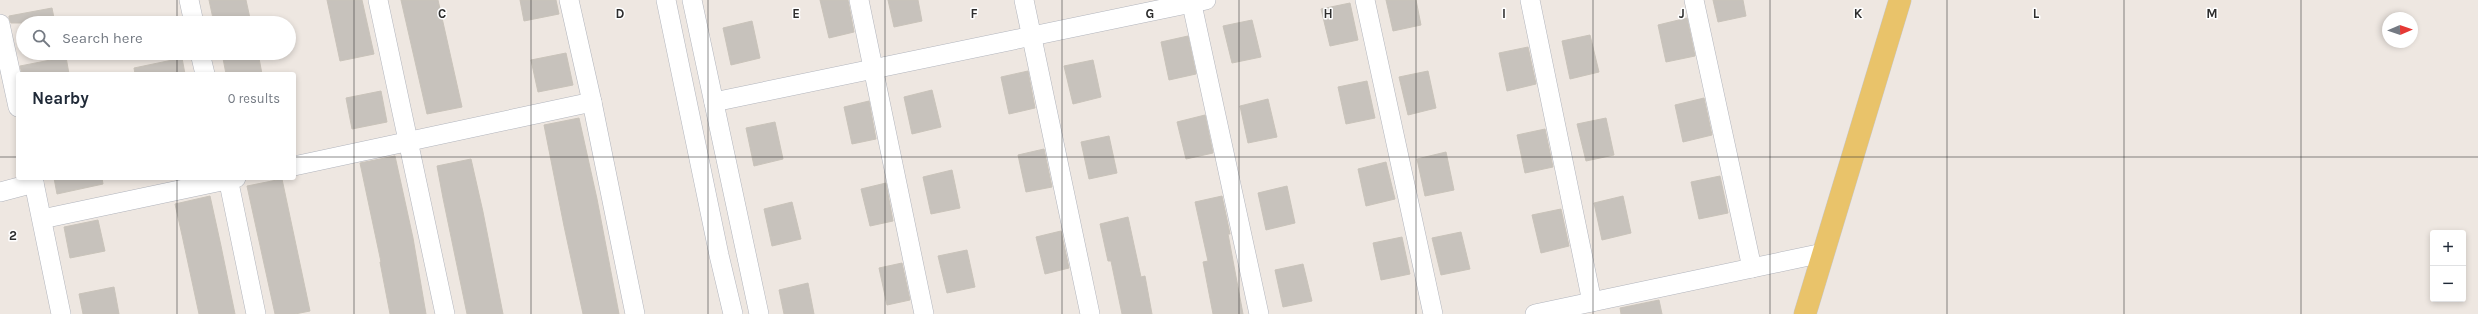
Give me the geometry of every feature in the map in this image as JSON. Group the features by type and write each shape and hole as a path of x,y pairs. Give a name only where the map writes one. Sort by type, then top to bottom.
{"main road":[{"path":"1805,314 1900,0"}],"street":[{"path":"189,0 192,16"},
{"path":"378,0 410,141 445,314"},
{"path":"569,0 592,102 635,314"},
{"path":"666,0 719,255 733,314"},
{"path":"692,0 759,314"},
{"path":"859,0 924,314"},
{"path":"1024,0 1090,314"},
{"path":"1365,0 1433,314"},
{"path":"1530,0 1592,302"},
{"path":"1694,0 1752,268"},
{"path":"714,102 1196,1 1258,314"},
{"path":"0,24 16,98"},
{"path":"202,60 205,72"},
{"path":"296,166 592,102"},
{"path":"0,192 34,180 61,314"},
{"path":"42,219 226,180"},
{"path":"231,180 256,314"},
{"path":"1535,314 1823,253"}],"building":[{"path":"209,0 246,0 249,16 212,16"},
{"path":"327,0 362,0 374,54 340,61"},
{"path":"401,0 438,0 462,107 427,114"},
{"path":"520,0 556,0 559,14 524,21"},
{"path":"820,0 848,0 854,32 829,38"},
{"path":"888,0 918,0 922,21 894,27"},
{"path":"1386,0 1416,0 1421,25 1393,31"},
{"path":"1713,0 1743,0 1746,16 1718,22"},
{"path":"1350,3 1358,40 1330,46 1321,9"},
{"path":"52,8 54,16 16,16 16,23 11,23 9,16"},
{"path":"1687,18 1695,56 1666,62 1658,25"},
{"path":"1252,20 1261,57 1232,63 1223,26"},
{"path":"752,21 760,58 731,65 723,28"},
{"path":"1590,35 1599,72 1570,79 1562,41"},
{"path":"1188,36 1196,74 1169,80 1161,42"},
{"path":"1528,47 1536,84 1507,91 1499,53"},
{"path":"566,53 573,85 538,92 531,60"},
{"path":"51,60 67,60 69,72 22,72 20,66"},
{"path":"172,60 182,60 185,72 135,72 134,68"},
{"path":"223,60 259,60 262,72 226,72"},
{"path":"1093,60 1101,97 1073,104 1064,66"},
{"path":"1028,71 1035,108 1009,114 1001,77"},
{"path":"1428,71 1436,108 1408,115 1399,77"},
{"path":"1367,81 1375,118 1346,124 1338,87"},
{"path":"932,90 941,127 912,134 904,97"},
{"path":"381,91 387,122 352,129 346,98"},
{"path":"1704,98 1712,135 1683,142 1675,105"},
{"path":"1268,99 1277,137 1248,143 1240,106"},
{"path":"869,101 876,139 852,144 844,107"},
{"path":"1205,115 1213,153 1186,159 1177,122"},
{"path":"579,118 597,199 619,314 583,314 564,226 544,125"},
{"path":"1606,118 1614,155 1586,161 1577,124"},
{"path":"775,122 783,159 754,166 746,128"},
{"path":"1545,129 1553,167 1525,173 1517,135"},
{"path":"1109,136 1117,173 1089,179 1081,142"},
{"path":"1044,149 1052,187 1026,192 1018,155"},
{"path":"1446,152 1454,190 1425,196 1417,159"},
{"path":"395,156 413,238 426,314 390,314 381,262 360,163"},
{"path":"471,159 503,314 467,314 443,198 437,166"},
{"path":"1386,162 1395,199 1366,206 1358,169"},
{"path":"952,170 960,208 931,214 923,177"},
{"path":"1720,176 1728,213 1699,219 1691,182"},
{"path":"54,180 102,180 103,184 57,194"},
{"path":"282,180 310,311 295,314 275,314 247,186"},
{"path":"886,183 893,221 870,226 861,189"},
{"path":"1287,186 1295,223 1266,230 1258,193"},
{"path":"210,196 235,314 199,314 175,204"},
{"path":"1222,196 1230,234 1228,234 1243,314 1213,314 1203,262 1208,261 1195,202"},
{"path":"1623,196 1631,233 1602,240 1594,203"},
{"path":"792,202 801,239 772,246 764,209"},
{"path":"1561,209 1569,246 1541,253 1532,215"},
{"path":"1128,217 1141,277 1145,276 1152,314 1122,314 1111,261 1108,261 1100,224"},
{"path":"98,220 105,251 70,258 64,227"},
{"path":"1061,231 1069,268 1045,274 1036,237"},
{"path":"1461,232 1470,269 1441,275 1432,238"},
{"path":"1402,237 1410,274 1381,280 1373,243"},
{"path":"967,250 975,287 947,293 938,256"},
{"path":"902,263 910,300 887,305 879,268"},
{"path":"1303,264 1312,301 1283,307 1275,270"},
{"path":"808,283 814,314 784,314 779,290"},
{"path":"114,287 119,314 83,314 79,294"},
{"path":"1659,300 1662,314 1621,314 1620,308"}]}
